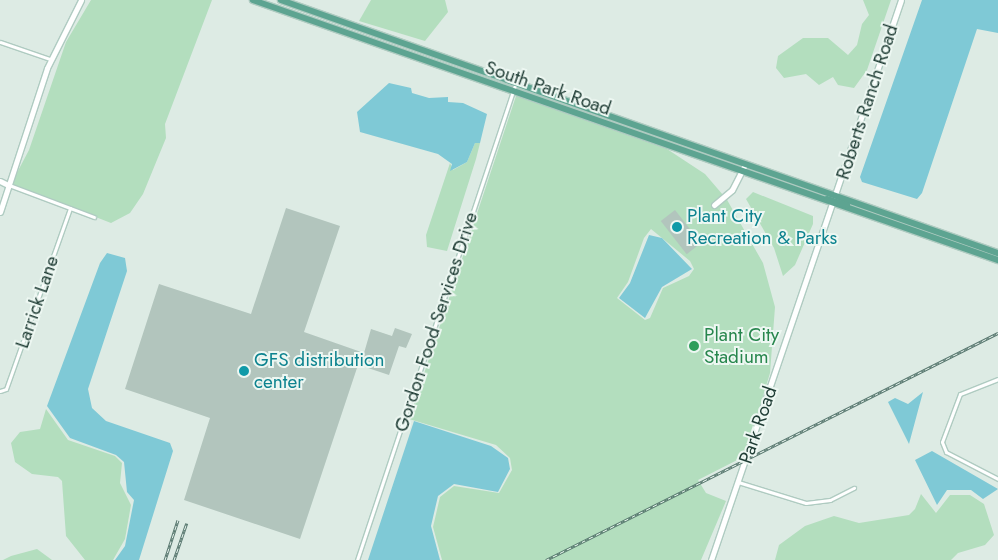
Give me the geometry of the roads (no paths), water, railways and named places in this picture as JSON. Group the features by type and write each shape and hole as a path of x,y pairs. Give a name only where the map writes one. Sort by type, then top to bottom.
{"main road":[{"name":"South Park Road","path":"253,0 679,151 743,168 776,184 834,200"},
{"name":"South Park Road","path":"281,0 515,85 675,140 743,168 834,200"},
{"path":"483,82 515,85"},
{"path":"512,92 584,109"},
{"path":"579,115 663,142 675,140"},
{"path":"834,200 899,219 998,253"},
{"path":"834,200 894,225 998,260"},
{"path":"894,225 902,224 948,241 959,240"}],"street":[{"path":"0,212 50,59 80,0"},
{"name":"Roberts Ranch Road","path":"834,200 901,0"},
{"path":"0,42 50,59"},
{"name":"Gordon Food Services Drive","path":"357,560 515,85"},
{"path":"714,205 732,190 743,168"},
{"path":"0,181 94,217"},
{"name":"Park Road","path":"711,560 834,200"},
{"name":"Larrick Lane","path":"0,391 6,389 70,208"},
{"path":"998,379 960,394 942,442 946,452 998,479"},
{"path":"738,482 806,503 830,500 854,488"}],"water":[{"path":"922,0 998,0 998,33 977,29 922,193 917,199 862,182 860,177"},
{"path":"389,83 411,88 412,93 429,98 448,97 448,102 463,103 487,114 480,143 475,143 467,162 450,171 452,164 438,154 360,132 357,112"},
{"path":"649,235 662,238 692,269 662,287 645,318 619,298 630,283"},
{"path":"107,253 125,258 127,271 88,389 92,408 106,421 170,443 173,451 139,560 115,560 125,546 134,500 127,492 124,462 116,455 70,438 47,406 100,263"},
{"path":"923,392 909,444 888,402 895,398 908,404"},
{"path":"414,421 491,446 508,458 510,469 498,492 454,484 438,496 431,526 440,560 368,560"},
{"path":"932,451 998,489 983,499 971,490 947,490 937,505 915,460"}],"railway":[{"path":"546,560 998,333"},
{"path":"165,560 178,520"},
{"path":"174,560 187,523"}],"place":[{"name":"Plant City Recreation & Parks","path":"677,227"},
{"name":"Plant City Stadium","path":"694,346"},
{"name":"GFS distribution center","path":"244,371"}]}
